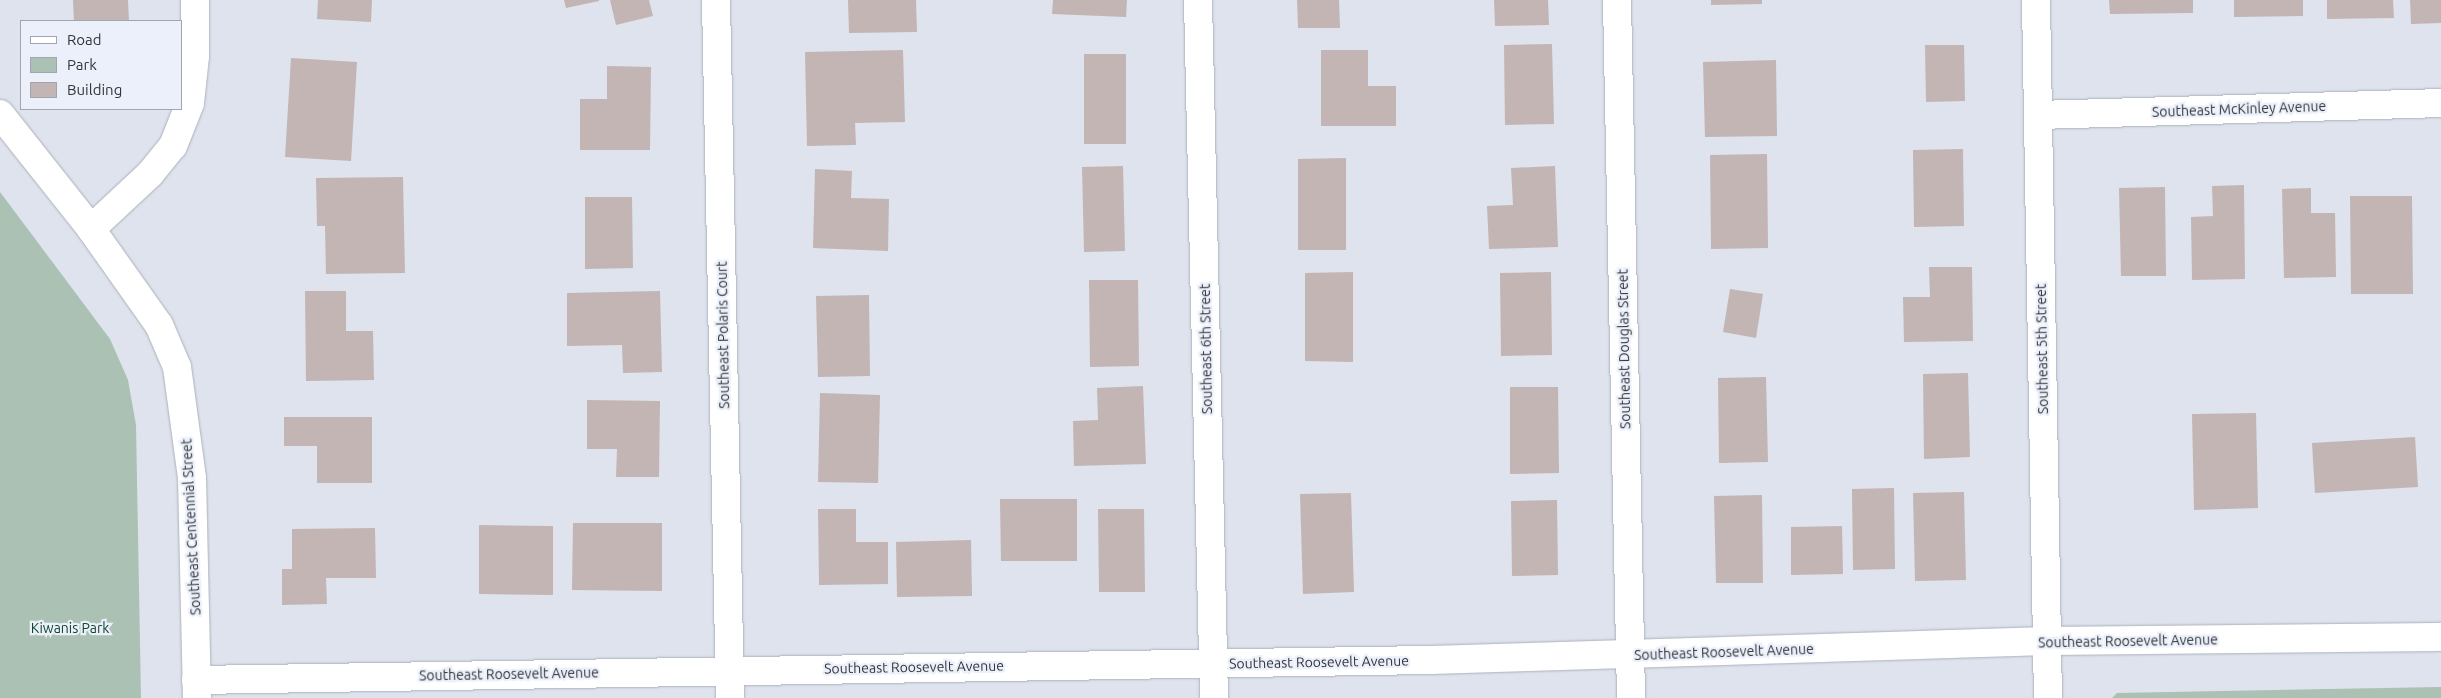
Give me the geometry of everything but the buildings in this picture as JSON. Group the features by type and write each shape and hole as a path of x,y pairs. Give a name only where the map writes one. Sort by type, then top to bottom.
{"street":[{"path":"91,229 150,174 173,146 190,103 195,56 195,0"},
{"name":"Southeast Polaris Court","path":"716,0 730,698"},
{"name":"Southeast 6th Street","path":"1198,0 1214,698"},
{"name":"Southeast Douglas Street","path":"1617,0 1630,698"},
{"name":"Southeast 5th Street","path":"2036,0 2048,698"},
{"name":"Southeast McKinley Avenue","path":"2038,115 2441,103"},
{"name":"Southeast Centennial Street","path":"0,114 91,229 159,325 177,367 192,478 196,689"},
{"name":"Southeast Roosevelt Avenue","path":"196,689 730,670 1214,664 1630,656 2047,641 2441,637"}],"green space":[{"name":"Kiwanis Park","path":"0,192 110,339 128,380 136,425 141,698 0,698"},
{"path":"2441,687 2441,698 2112,698 2117,693"}]}
